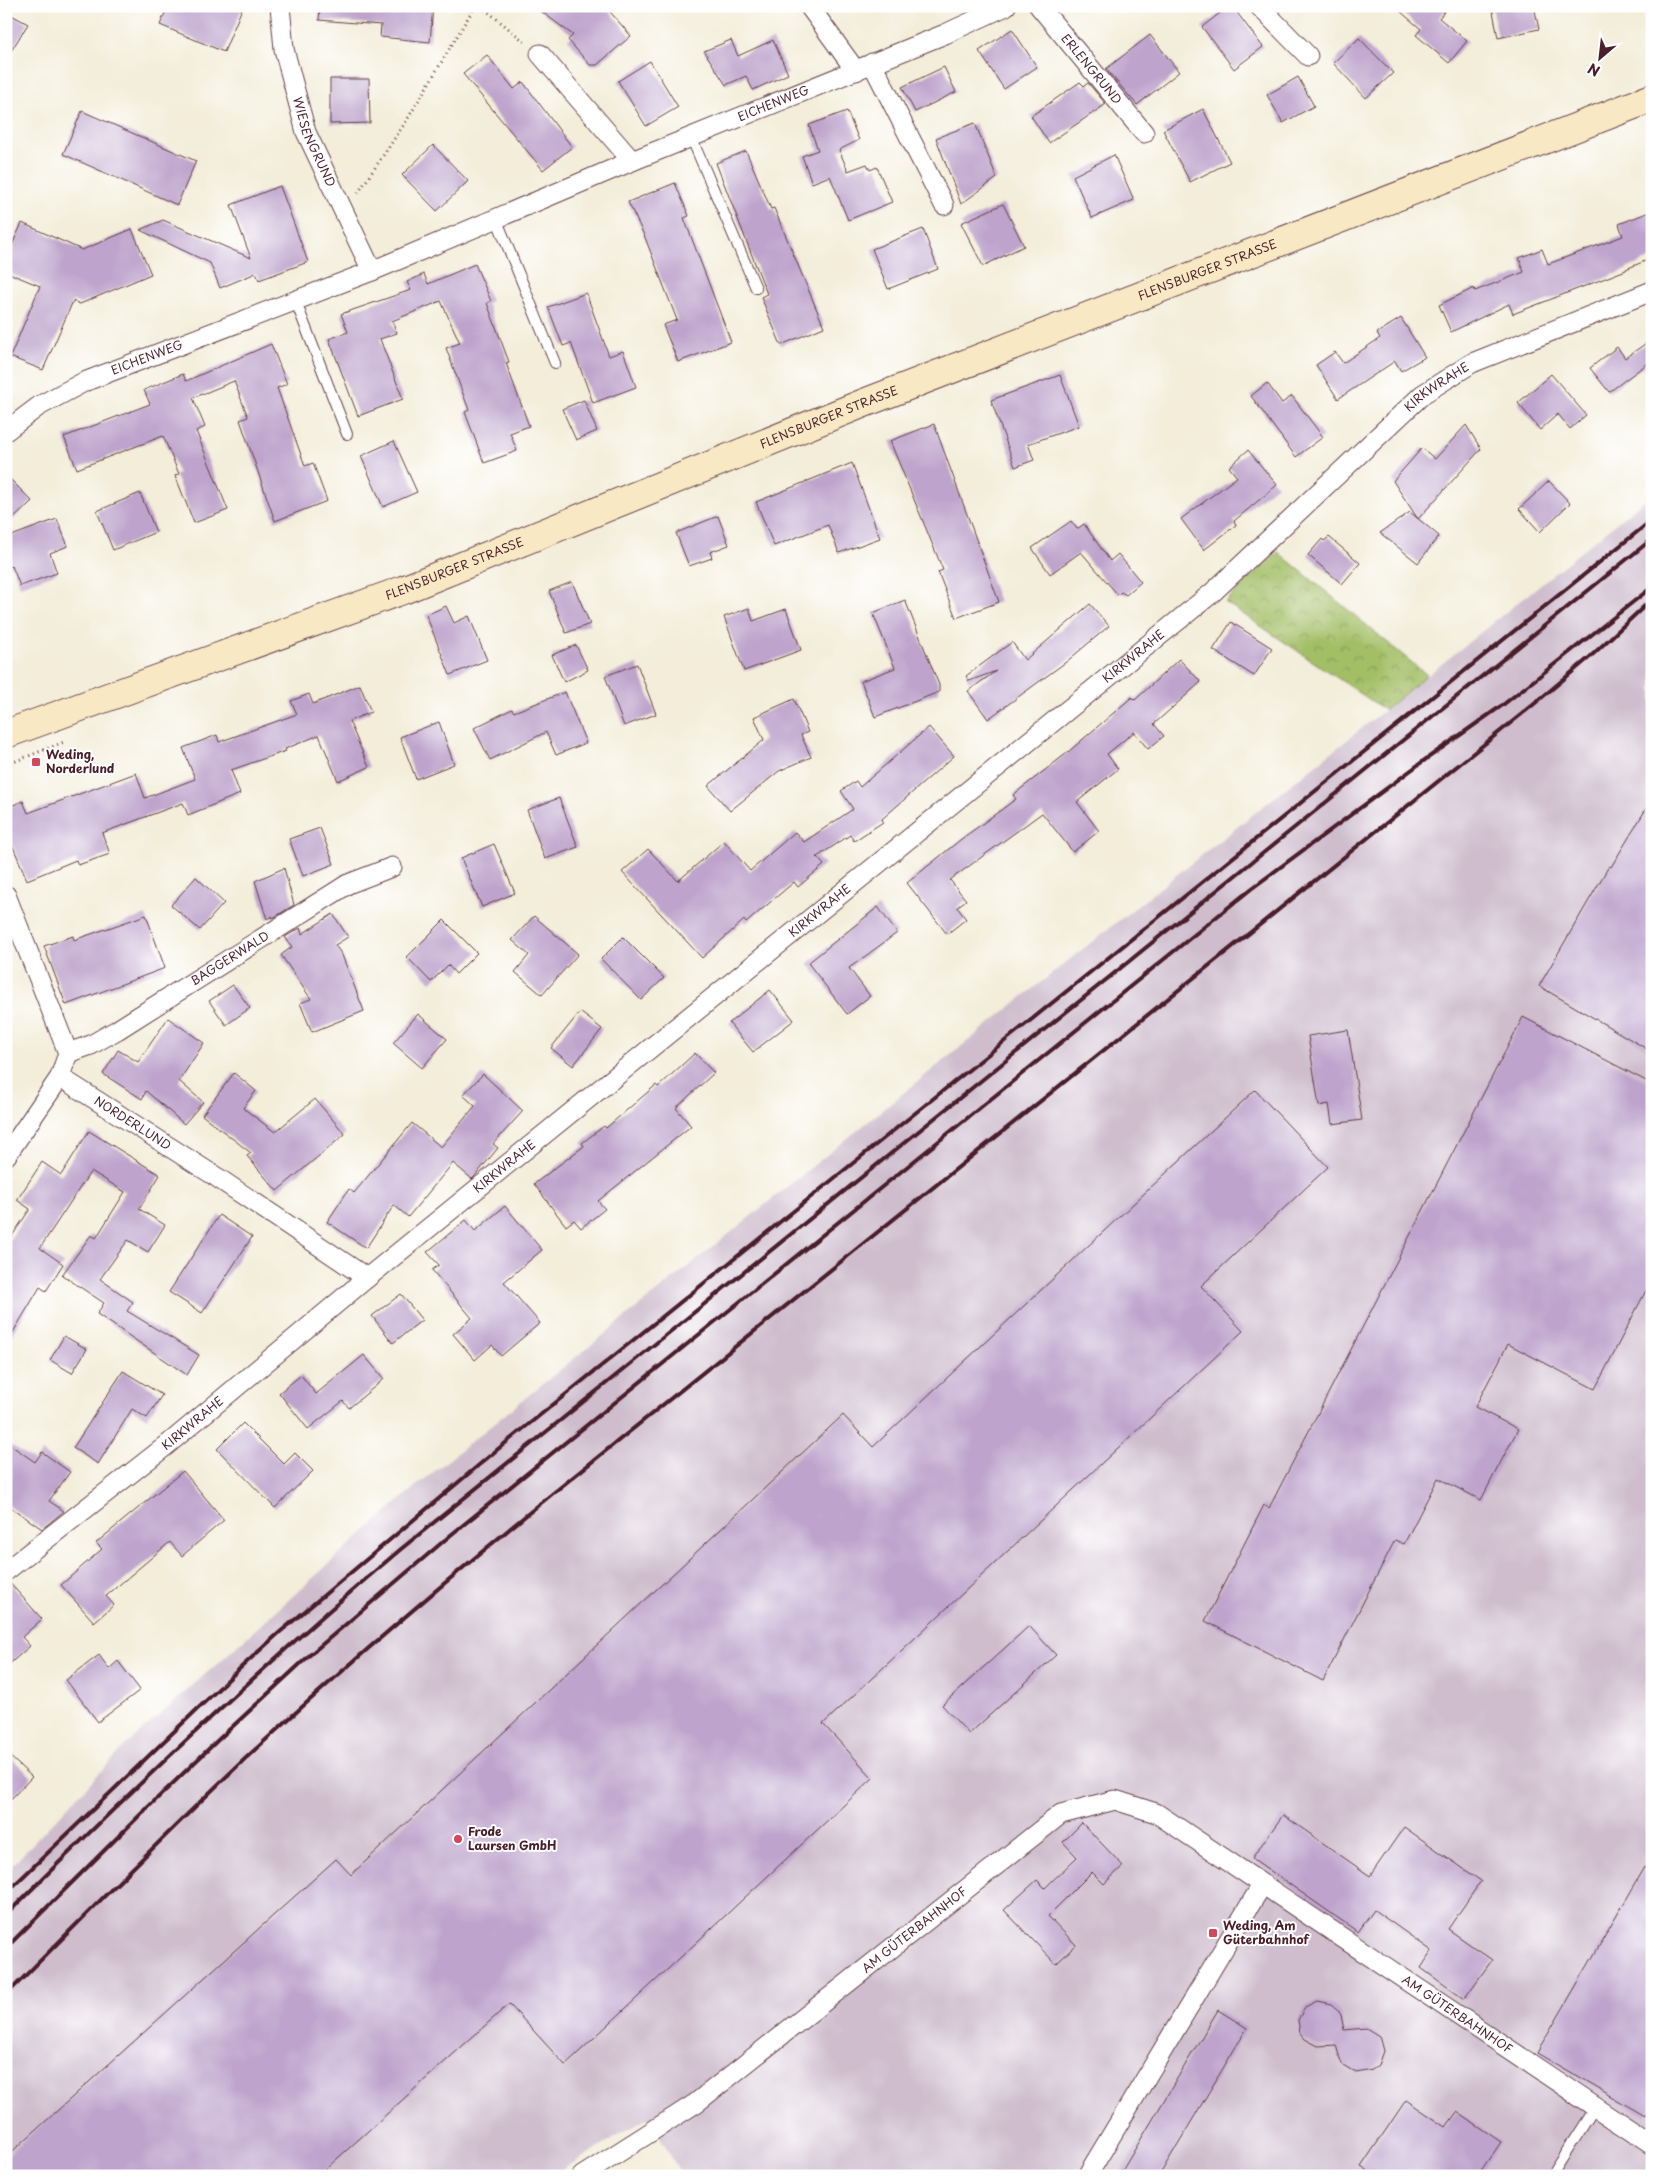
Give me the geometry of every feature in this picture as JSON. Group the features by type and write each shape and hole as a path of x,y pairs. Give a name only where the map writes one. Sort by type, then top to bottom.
{"street":[{"name":"WIESENGRUND","path":"280,6 284,49 306,132 372,271"},
{"path":"809,6 864,67 944,206"},
{"name":"EICHENWEG","path":"6,431 39,406 84,382 296,302 632,161 945,34 1006,6"},
{"name":"ERLENGRUND","path":"1039,6 1144,132"},
{"path":"1259,6 1308,56"},
{"path":"540,54 632,161"},
{"name":"FLENSBURGER STRASSE","path":"6,734 403,590 864,403 1652,98"},
{"name":"KIRKWRAHE","path":"6,1571 167,1445 367,1278 1144,646 1212,593 1423,394 1472,363 1652,291"},
{"name":"BAGGERWALD","path":"68,1053 91,1045 117,1030 348,884 392,867"},
{"path":"6,895 68,1053 60,1077 6,1156"},
{"name":"NORDERLUND","path":"60,1077 218,1178 367,1278"},
{"name":"AM GÜTERBAHNHOF","path":"582,2176 696,2103 1060,1814 1114,1800 1156,1813 1595,2107 1651,2141"},
{"path":"1087,2176 1262,1885"}],"lane":[{"path":"691,137 756,288"},
{"path":"496,218 556,363"},
{"path":"296,302 347,434"},
{"path":"1551,2176 1595,2107"}],"path":[{"path":"342,209 354,200 407,120 475,6"},
{"path":"481,6 540,54"}],"shaded area":[{"path":"1652,494 1652,2176 682,2176 661,2139 646,2119 552,2176 6,2176 6,1872 124,1747 415,1487 1030,991 1385,710"}],"green space":[{"path":"1278,552 1427,675 1385,710 1225,602"}],"building":[{"path":"168,6 243,6 224,52 160,25"},
{"path":"320,6 433,6 430,42 380,37 381,25 319,20"},
{"path":"534,6 605,6 631,36 597,65 590,65 568,40 573,35"},
{"path":"1229,6 1232,6 1263,47 1234,69 1202,27"},
{"path":"1394,6 1449,6 1439,18 1467,41 1449,63 1416,35 1421,29"},
{"path":"1492,6 1534,6 1539,29 1498,38"},
{"path":"6,12 28,24 6,59"},
{"path":"1012,29 1037,67 1004,89 979,51"},
{"path":"1150,35 1179,72 1137,105 1106,69"},
{"path":"1359,38 1393,73 1366,98 1333,63"},
{"path":"731,40 738,56 773,40 788,74 753,90 746,76 726,85 704,51"},
{"path":"487,55 514,89 523,82 572,147 543,170 463,74"},
{"path":"650,61 678,107 646,126 618,81"},
{"path":"944,67 956,92 915,112 902,87"},
{"path":"1298,77 1314,106 1283,123 1267,95"},
{"path":"330,79 369,79 370,123 330,124"},
{"path":"1080,82 1084,86 1088,83 1106,104 1049,143 1031,116"},
{"path":"1203,109 1230,162 1190,182 1163,130"},
{"path":"82,111 196,161 177,205 63,154"},
{"path":"847,111 859,140 839,150 848,171 867,164 870,170 877,167 892,202 848,220 830,176 812,183 802,156 818,150 809,125"},
{"path":"975,123 997,178 961,204 936,138"},
{"path":"433,145 468,181 437,211 402,175"},
{"path":"746,151 771,209 774,208 824,327 781,345 761,297 767,294 716,163"},
{"path":"1114,155 1134,200 1092,218 1073,176"},
{"path":"675,183 689,216 684,218 731,342 678,362 663,325 677,320 644,235 628,202"},
{"path":"280,186 308,262 259,280 256,273 220,288 210,263 140,230 163,220 251,258 231,205"},
{"path":"1003,204 1024,246 983,266 961,223"},
{"path":"1652,211 1652,258 1513,314 1509,304 1451,332 1439,305 1474,288 1475,291 1524,272 1519,258 1542,249 1548,264 1623,236 1619,224"},
{"path":"22,223 82,250 132,229 151,274 80,304 73,301 43,370 10,357 40,286 6,272 6,258"},
{"path":"923,229 938,269 888,289 872,249"},
{"path":"475,264 491,301 487,303 509,362 506,363 529,426 510,433 517,451 484,463 465,412 469,410 446,348 460,343 441,301 392,321 397,333 380,339 403,399 358,416 329,339 348,332 341,314 411,290 407,282 424,274 428,284"},
{"path":"586,293 609,356 623,351 636,387 593,403 571,343 563,346 548,307"},
{"path":"1401,318 1425,357 1401,371 1395,361 1338,399 1316,365 1335,352 1343,363 1380,338 1377,333"},
{"path":"1652,339 1652,360 1609,392 1590,368 1617,347 1625,358"},
{"path":"271,344 287,384 277,388 305,466 313,463 327,501 275,521 240,420 248,417 234,381 193,398 205,427 196,431 228,510 194,523 175,475 179,474 163,436 77,469 64,437 150,404 144,390 183,374 186,381"},
{"path":"1551,374 1586,415 1570,429 1558,414 1540,430 1518,403"},
{"path":"1060,375 1079,426 1028,444 1034,460 1015,467 991,400"},
{"path":"1267,383 1282,403 1292,396 1323,437 1296,457 1251,396"},
{"path":"584,400 597,431 576,440 562,409"},
{"path":"934,424 999,602 956,618 938,572 943,570 890,441"},
{"path":"1466,425 1481,449 1418,519 1393,481 1422,448 1435,459"},
{"path":"394,441 417,492 383,507 361,456"},
{"path":"1248,450 1277,485 1234,521 1236,525 1204,550 1181,519 1237,477 1229,467"},
{"path":"852,463 880,538 839,553 828,525 774,546 756,502"},
{"path":"6,475 32,501 6,526"},
{"path":"1549,481 1570,503 1540,532 1519,509"},
{"path":"140,493 156,532 113,550 97,511"},
{"path":"1410,512 1439,536 1418,563 1380,533"},
{"path":"718,516 729,545 710,552 712,558 689,566 676,533"},
{"path":"57,519 68,546 50,553 57,573 20,586 12,566 6,568 6,538"},
{"path":"1071,521 1077,529 1084,524 1110,561 1118,554 1141,582 1126,595 1121,592 1118,595 1081,552 1050,574 1032,548"},
{"path":"1329,537 1360,563 1342,584 1308,555 1322,539 1324,541"},
{"path":"572,582 590,624 566,633 549,591"},
{"path":"905,600 939,685 939,692 875,717 861,681 895,668 873,613"},
{"path":"1090,604 1109,626 1066,662 988,719 968,691 996,671 969,681 966,676 1012,642 1025,660"},
{"path":"446,606 454,623 469,616 487,660 450,675 426,615"},
{"path":"749,608 753,621 786,609 801,650 744,671 724,617"},
{"path":"1231,622 1272,648 1254,676 1213,650"},
{"path":"576,645 588,670 564,682 552,655"},
{"path":"1179,659 1201,682 1154,724 1164,736 1148,749 1134,732 1107,754 1118,769 1077,802 1099,831 1073,852 1042,813 950,880 966,900 957,907 966,919 947,934 907,883 960,840 1016,799 1013,795 1067,753 1132,697 1135,700"},
{"path":"637,664 656,714 624,726 605,676"},
{"path":"360,685 371,712 349,721 369,767 338,781 319,735 285,749 286,751 231,770 240,794 188,815 183,803 102,833 110,854 78,865 76,860 27,880 6,830 6,808 23,801 28,813 136,773 145,798 195,779 183,748 217,735 219,742 297,714 291,701 309,694 313,704"},
{"path":"565,692 586,743 556,755 546,732 490,760 474,728 512,709 514,712"},
{"path":"794,699 808,732 801,735 811,757 779,771 730,811 708,786 764,740 754,717"},
{"path":"439,722 454,764 416,779 400,737"},
{"path":"929,727 954,756 882,819 883,822 854,841 850,835 817,857 824,865 798,887 794,882 746,923 744,920 702,958 622,872 648,849 678,881 724,841 750,871 795,832 804,842 853,809 841,791 856,781 860,787"},
{"path":"559,798 578,847 545,859 527,810"},
{"path":"1652,799 1652,1052 1539,986 1609,866 1611,867"},
{"path":"320,828 334,864 303,876 289,839"},
{"path":"494,844 515,893 482,907 461,858"},
{"path":"284,868 294,905 273,918 272,916 267,919 255,881"},
{"path":"196,877 224,903 200,930 171,905"},
{"path":"878,907 897,933 849,968 870,996 847,1014 808,963"},
{"path":"333,914 348,937 335,945 342,955 364,1011 312,1032 300,1003 311,999 281,955 292,947 285,937 300,928 302,934"},
{"path":"146,915 165,968 66,1005 44,946 73,936 74,940"},
{"path":"534,916 578,954 542,995 515,972 529,955 512,940"},
{"path":"444,920 477,953 456,974 448,965 431,982 407,957"},
{"path":"623,937 664,978 641,1000 601,959"},
{"path":"233,985 250,1008 226,1025 209,1001"},
{"path":"770,990 794,1020 753,1052 729,1023"},
{"path":"580,1012 602,1029 573,1066 551,1048"},
{"path":"418,1014 447,1039 422,1068 393,1043"},
{"path":"1523,1017 1652,1084 1652,1279 1595,1389 1508,1344 1475,1407 1518,1429 1481,1500 1438,1478 1404,1544 1395,1540 1323,1681 1205,1621 1264,1505 1269,1508"},
{"path":"168,1018 204,1043 179,1081 203,1102 184,1124 146,1091 142,1099 103,1074 118,1050 138,1062"},
{"path":"1348,1030 1362,1120 1332,1124 1329,1104 1319,1106 1308,1036"},
{"path":"695,1053 714,1073 676,1108 691,1126 598,1201 605,1209 581,1228 574,1220 566,1226 534,1184 584,1146 582,1143 604,1126 606,1128 656,1085 658,1087"},
{"path":"234,1073 256,1091 243,1108 275,1132 315,1099 345,1134 277,1191 247,1156 251,1153 202,1115"},
{"path":"483,1074 523,1111 493,1144 498,1148 472,1179 453,1163 408,1217 394,1205 366,1248 327,1222 349,1189 354,1193 412,1123 441,1147 475,1106 463,1095"},
{"path":"1255,1090 1328,1167 1201,1286 1243,1331 823,1724 873,1778 565,2065 509,2004 318,2176 6,2176 6,2157 336,1859 351,1875 843,1415 873,1447"},
{"path":"89,1131 160,1175 139,1209 165,1225 148,1252 128,1240 100,1279 133,1302 127,1311 199,1355 187,1375 97,1314 104,1303 62,1275 91,1235 96,1238 125,1192 91,1171 40,1248 63,1264 46,1291 40,1287 6,1344 6,1245 30,1209 17,1200 42,1162 61,1175"},
{"path":"505,1206 542,1250 504,1282 540,1323 501,1356 492,1345 475,1360 453,1334 472,1318 432,1270 439,1265 427,1252 466,1220 475,1231"},
{"path":"219,1215 252,1237 202,1313 169,1292"},
{"path":"401,1294 422,1320 393,1343 372,1316"},
{"path":"64,1336 87,1349 72,1373 50,1360"},
{"path":"364,1355 384,1379 349,1408 343,1401 308,1429 279,1393 301,1375 316,1394"},
{"path":"123,1371 162,1395 147,1418 132,1409 98,1464 73,1448"},
{"path":"243,1423 284,1464 295,1453 313,1471 275,1508 217,1449"},
{"path":"6,1442 35,1462 42,1452 70,1472 49,1501 64,1511 42,1529 6,1504"},
{"path":"183,1471 224,1520 182,1556 170,1542 106,1596 114,1605 94,1622 61,1585 102,1549 96,1543"},
{"path":"6,1582 9,1582 42,1619 22,1637 30,1646 6,1667"},
{"path":"1029,1626 1056,1655 969,1734 942,1705"},
{"path":"99,1655 109,1669 118,1661 140,1690 98,1722 66,1680"},
{"path":"6,1753 32,1777 6,1804"},
{"path":"1283,1815 1370,1876 1404,1827 1481,1881 1448,1929 1492,1960 1464,1999 1421,1968 1432,1951 1374,1910 1358,1932 1252,1858"},
{"path":"1082,1823 1123,1866 1104,1884 1092,1872 1048,1916 1076,1945 1056,1964 1004,1910 1037,1880 1045,1888 1077,1857 1063,1842"},
{"path":"1652,1855 1652,2105 1645,2116 1537,2053"},
{"path":"1317,2001 1331,2004 1337,2009 1341,2015 1344,2030 1366,2028 1379,2036 1383,2051 1378,2065 1372,2070 1356,2073 1343,2065 1336,2045 1318,2046 1305,2039 1300,2033 1298,2020 1305,2007"},
{"path":"1218,2010 1247,2028 1159,2176 1119,2176"},
{"path":"1406,2100 1446,2127 1457,2112 1501,2142 1478,2176 1375,2176 1361,2167"}],"railway":[{"path":"6,1893 280,1632 498,1449 1652,520"},
{"path":"6,1915 199,1728 299,1637 401,1549 1652,539"},
{"path":"6,1948 219,1739 312,1653 452,1534 1251,889 1422,762 1504,704 1652,587"},
{"path":"6,1995 246,1758 359,1656 552,1494 1533,705 1590,657 1652,599"}],"place":[{"name":"Weding, Norderlund","path":"36,762"},
{"name":"Frode Laursen GmbH","path":"458,1839"},
{"name":"Weding, Am Güterbahnhof","path":"1213,1933"}]}
